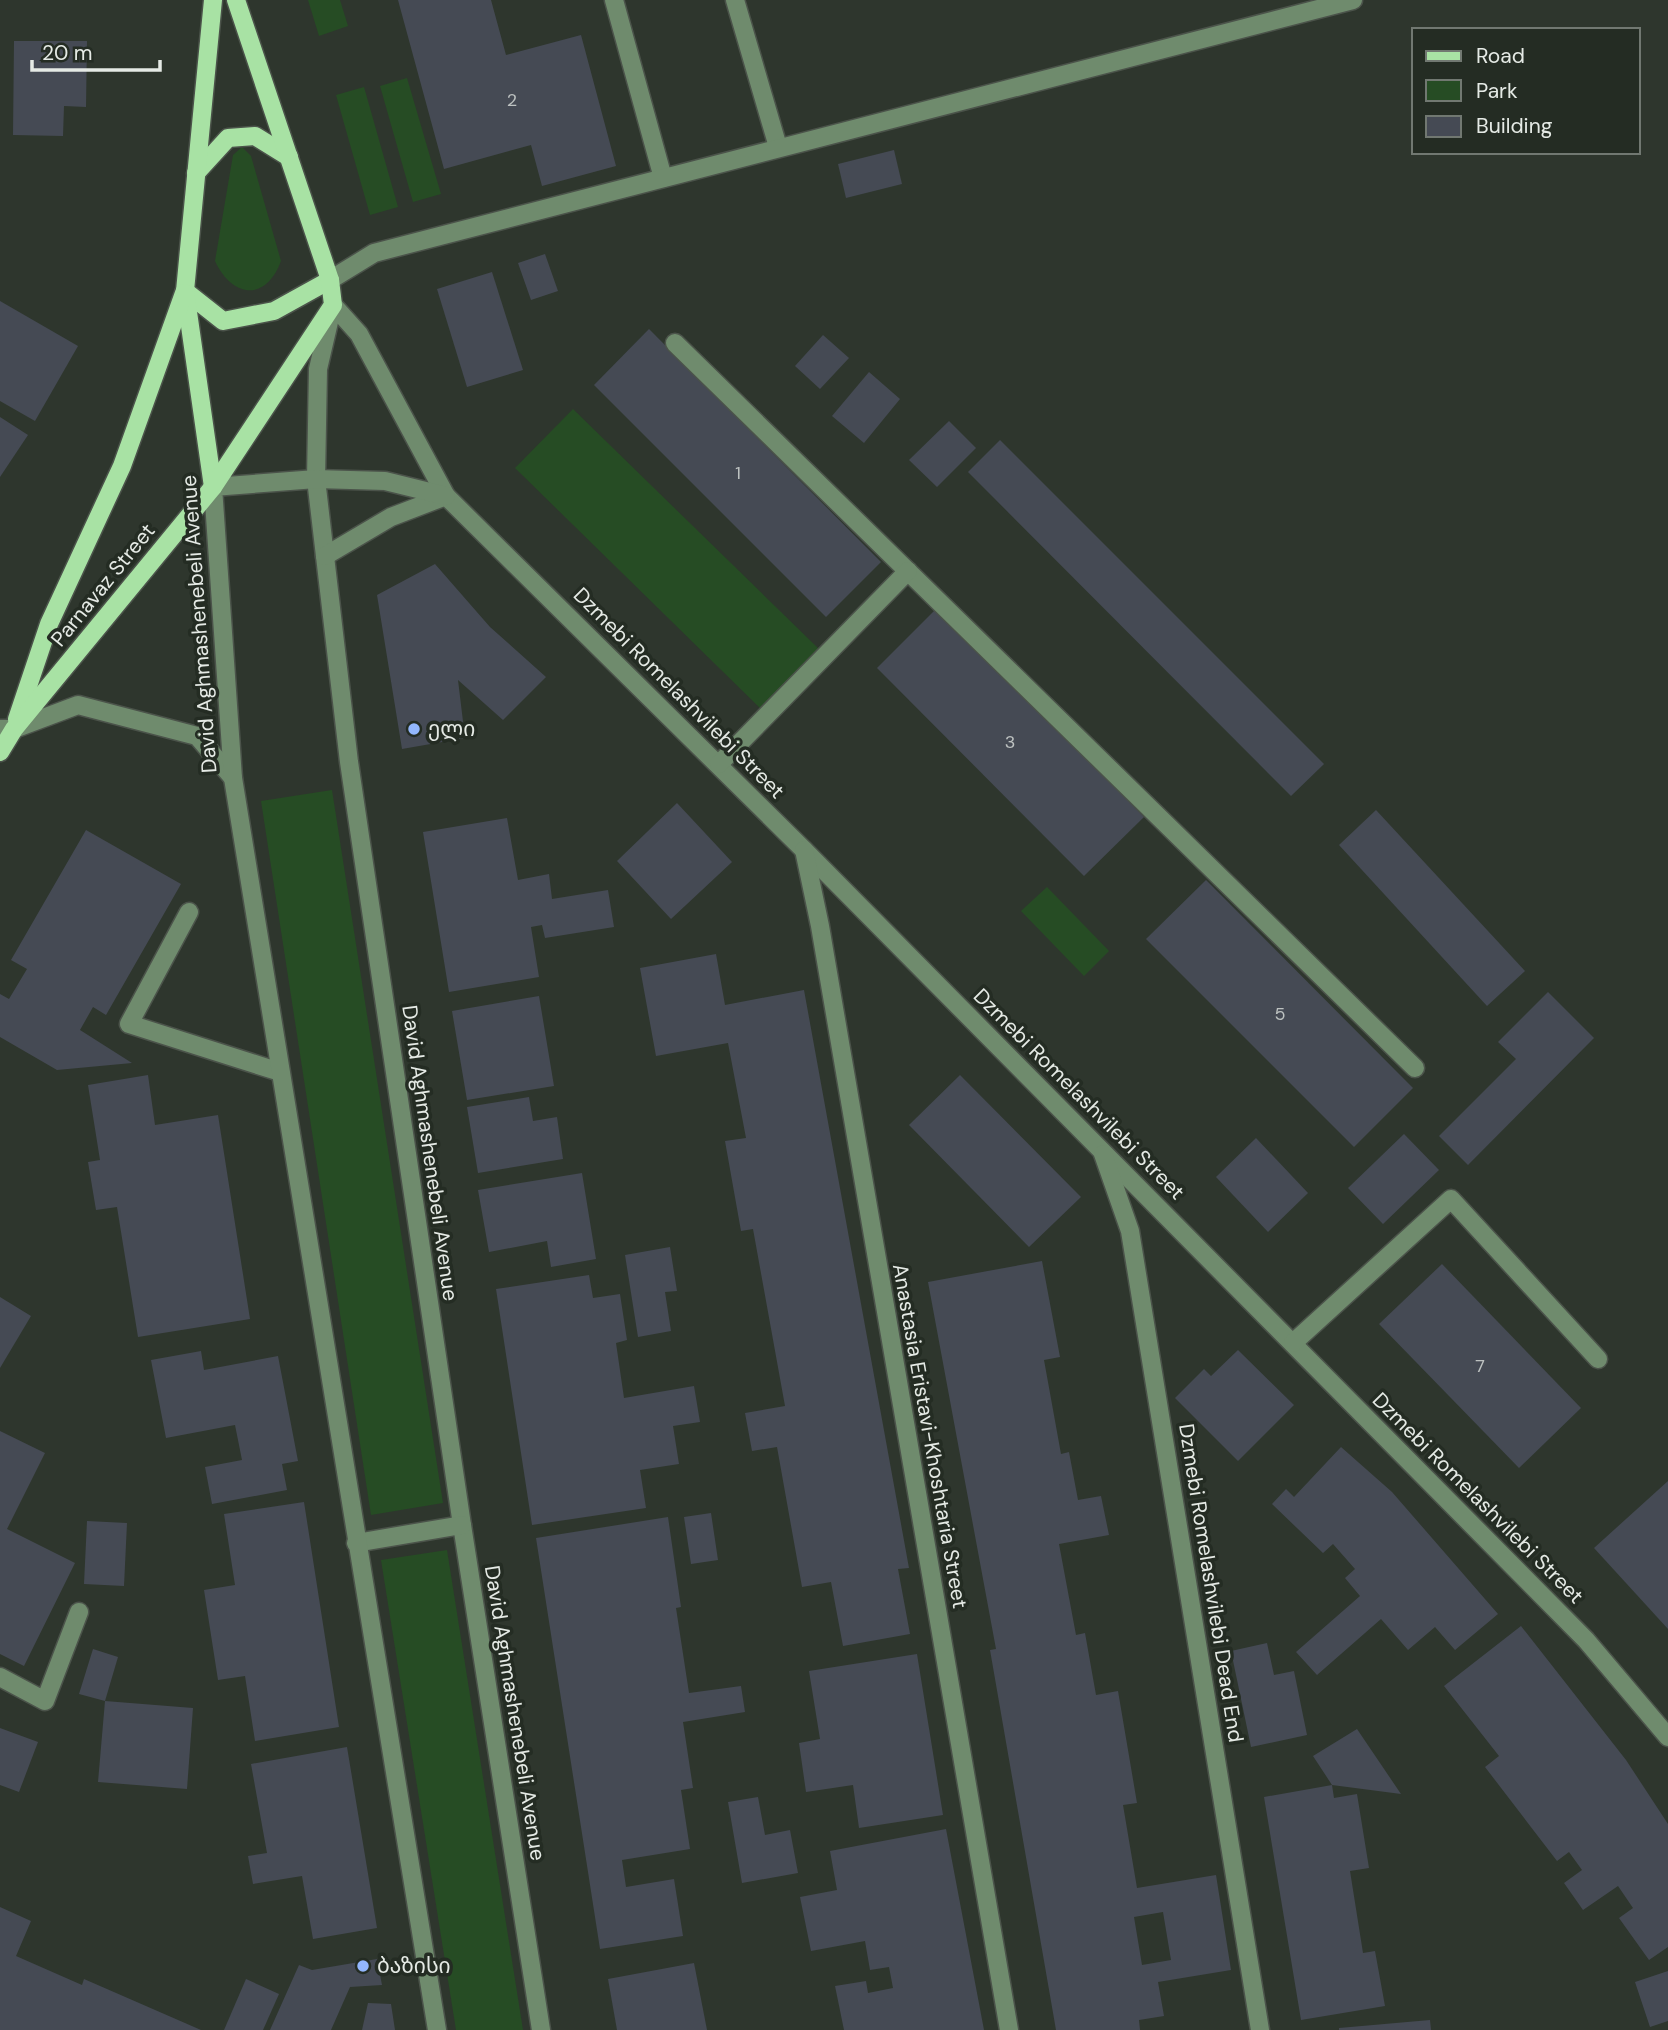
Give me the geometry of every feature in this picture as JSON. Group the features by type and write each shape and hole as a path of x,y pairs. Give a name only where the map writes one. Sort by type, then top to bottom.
{"main road":[{"name":"David Aghmashenebeli Avenue","path":"213,0 185,291 213,487"},
{"name":"David Aghmashenebeli Avenue","path":"236,0 330,280 333,305"},
{"path":"196,173 228,138 255,136 289,157"},
{"path":"185,291 223,321 274,311 330,280"},
{"name":"David Aghmashenebeli Avenue","path":"7,729 49,624 122,466 185,291"},
{"name":"Parnavaz Street","path":"0,752 7,729 213,487 333,305"}],"street":[{"path":"614,0 663,178"},
{"path":"735,0 778,147"},
{"path":"330,280 373,253 1353,0"},
{"name":"David Aghmashenebeli Avenue","path":"333,305 318,369 316,479 349,762 462,1525 541,2030"},
{"name":"Dzmebi Romelashvilebi Street","path":"333,305 359,334 446,496 719,764 1586,1640 1668,1737"},
{"path":"675,343 1415,1068"},
{"path":"213,487 316,479 385,481 446,496"},
{"name":"David Aghmashenebeli Avenue","path":"213,487 233,778 437,2030"},
{"path":"325,556 391,517 446,496"},
{"path":"719,764 908,571"},
{"path":"7,729 78,705 197,736 233,778"},
{"name":"Anastasia Eristavi-Khoshtaria Street","path":"804,850 820,926 1009,2030"},
{"path":"189,912 129,1024 280,1072"},
{"name":"Dzmebi Romelashvilebi Dead End","path":"1100,1147 1130,1231 1260,2030"},
{"path":"1293,1343 1451,1199 1598,1359"},
{"path":"356,1543 462,1525"},
{"path":"0,1677 45,1701 79,1612"}],"green space":[{"path":"308,0 340,0 348,26 319,36"},
{"path":"407,78 441,194 413,202 380,86"},
{"path":"364,87 398,207 370,215 336,95"},
{"path":"242,147 251,156 281,261 267,283 258,289 249,290 230,282 215,261 233,155"},
{"path":"573,409 820,650 762,710 515,468"},
{"path":"332,790 443,1503 371,1515 261,801"},
{"path":"1047,887 1109,951 1084,976 1021,911"},
{"path":"447,1550 523,2030 456,2030 381,1560"}],"building":[{"path":"398,0 491,0 506,55 581,35 616,166 542,186 531,145 444,169"},
{"path":"14,41 87,41 86,107 64,106 63,136 13,135"},
{"path":"894,150 902,184 846,198 838,164"},
{"path":"545,254 558,291 531,300 518,263"},
{"path":"492,272 523,370 467,387 437,289"},
{"path":"0,301 78,346 35,421 0,401"},
{"path":"649,329 881,562 826,617 594,385"},
{"path":"823,335 849,358 820,389 795,366"},
{"path":"869,372 900,399 864,443 832,416"},
{"path":"0,417 28,435 0,477"},
{"path":"949,421 976,448 937,487 909,460"},
{"path":"1000,440 1324,764 1291,796 968,472"},
{"path":"435,564 490,627 546,677 503,720 458,680 465,738 402,749 377,595"},
{"path":"936,609 1144,817 1084,876 877,668"},
{"path":"677,803 732,862 671,919 617,861"},
{"path":"1376,810 1525,971 1487,1006 1339,845"},
{"path":"507,818 518,880 549,874 552,899 608,890 614,927 545,938 542,925 531,927 539,977 449,992 423,832"},
{"path":"86,830 181,884 106,1015 93,1007 80,1030 132,1063 57,1070 0,1037 0,994 9,999 27,969 11,960"},
{"path":"1206,880 1413,1088 1354,1147 1146,939"},
{"path":"716,954 725,1005 804,990 909,1568 898,1569 910,1634 843,1646 831,1582 802,1587 777,1447 752,1451 745,1413 785,1406 753,1229 741,1231 725,1141 746,1138 728,1043 656,1056 640,968"},
{"path":"1548,992 1594,1038 1468,1165 1439,1136 1516,1059 1498,1042"},
{"path":"539,996 554,1086 467,1100 452,1011"},
{"path":"148,1075 155,1125 218,1115 250,1319 138,1337 117,1207 96,1210 88,1162 100,1160 88,1085"},
{"path":"960,1075 1081,1197 1029,1247 909,1125"},
{"path":"529,1097 533,1121 557,1117 563,1159 478,1173 467,1107"},
{"path":"1404,1134 1439,1170 1383,1224 1348,1188"},
{"path":"1256,1138 1308,1193 1268,1232 1216,1177"},
{"path":"582,1173 596,1259 551,1267 547,1241 489,1252 478,1190"},
{"path":"670,1247 677,1291 665,1292 671,1331 638,1337 625,1255"},
{"path":"1042,1261 1060,1357 1044,1360 1061,1454 1069,1452 1078,1500 1101,1496 1109,1535 1059,1544 1076,1635 1085,1633 1096,1695 1118,1691 1137,1803 1123,1805 1137,1888 1216,1875 1231,1970 1158,1982 1164,2016 1139,2020 1140,2030 1056,2030 990,1650 996,1649 928,1282","holes":["1163,1912 1171,1960 1142,1965 1134,1917"]},
{"path":"1442,1264 1581,1408 1519,1468 1379,1324"},
{"path":"589,1275 593,1298 620,1294 627,1340 616,1343 624,1398 694,1386 700,1422 673,1426 679,1464 640,1470 646,1508 532,1525 496,1289"},
{"path":"0,1297 31,1316 0,1368"},
{"path":"1238,1350 1294,1405 1238,1461 1175,1398 1204,1369 1211,1376"},
{"path":"201,1351 204,1370 278,1356 298,1461 282,1464 287,1490 212,1504 205,1467 242,1460 235,1425 166,1438 151,1360"},
{"path":"0,1431 45,1453 7,1529 75,1563 24,1666 0,1654"},
{"path":"1341,1447 1392,1492 1498,1614 1455,1650 1435,1627 1408,1650 1381,1619 1317,1675 1296,1652 1360,1596 1345,1578 1355,1569 1333,1544 1323,1553 1272,1504 1286,1489 1294,1497"},
{"path":"1668,1481 1668,1629 1594,1548"},
{"path":"304,1502 339,1727 255,1741 245,1676 218,1680 204,1590 235,1585 224,1514"},
{"path":"711,1513 718,1560 691,1564 684,1517"},
{"path":"668,1517 681,1607 676,1608 689,1693 741,1686 745,1712 683,1722 693,1788 681,1790 690,1849 622,1860 626,1887 674,1879 683,1936 600,1949 536,1538"},
{"path":"87,1521 127,1523 124,1586 84,1584"},
{"path":"1521,1626 1626,1760 1668,1824 1668,1947 1649,1960 1619,1918 1633,1908 1618,1886 1583,1910 1564,1883 1582,1870 1569,1852 1557,1861 1485,1767 1499,1756 1444,1686"},
{"path":"1267,1643 1274,1675 1294,1671 1307,1735 1251,1747 1231,1651"},
{"path":"93,1649 118,1657 105,1701 79,1694"},
{"path":"917,1654 943,1815 859,1828 853,1785 806,1792 799,1743 820,1739 809,1671"},
{"path":"105,1701 193,1708 187,1789 98,1782"},
{"path":"0,1728 38,1742 19,1792 0,1785"},
{"path":"1357,1729 1401,1794 1332,1785 1313,1756"},
{"path":"347,1747 377,1928 313,1939 302,1876 253,1884 248,1856 267,1853 251,1764"},
{"path":"1332,1785 1334,1798 1357,1794 1369,1868 1350,1871 1363,1953 1375,1951 1385,2006 1301,2020 1264,1797"},
{"path":"758,1797 765,1835 790,1830 798,1873 742,1883 728,1802"},
{"path":"946,1829 984,2030 844,2030 835,1986 866,1981 868,1993 893,1988 889,1967 870,1970 865,1941 811,1951 800,1897 837,1890 830,1851"},
{"path":"0,1907 31,1921 16,1956 82,1985 84,1979 201,2030 0,2030"},
{"path":"377,1959 382,1985 350,1987 331,2030 270,2030 299,1965 312,1970"},
{"path":"694,1963 707,2030 617,2030 608,1979"},
{"path":"1668,1971 1668,2021 1650,2027 1635,1982"},
{"path":"246,1979 279,1994 263,2030 224,2030"},
{"path":"368,2003 391,2004 395,2030 362,2030"},
{"path":"1430,2020 1431,2030 1339,2030 1339,2028"}],"place":[{"name":"ელი","path":"414,729"},
{"name":"ბაზისი","path":"363,1966"}]}
